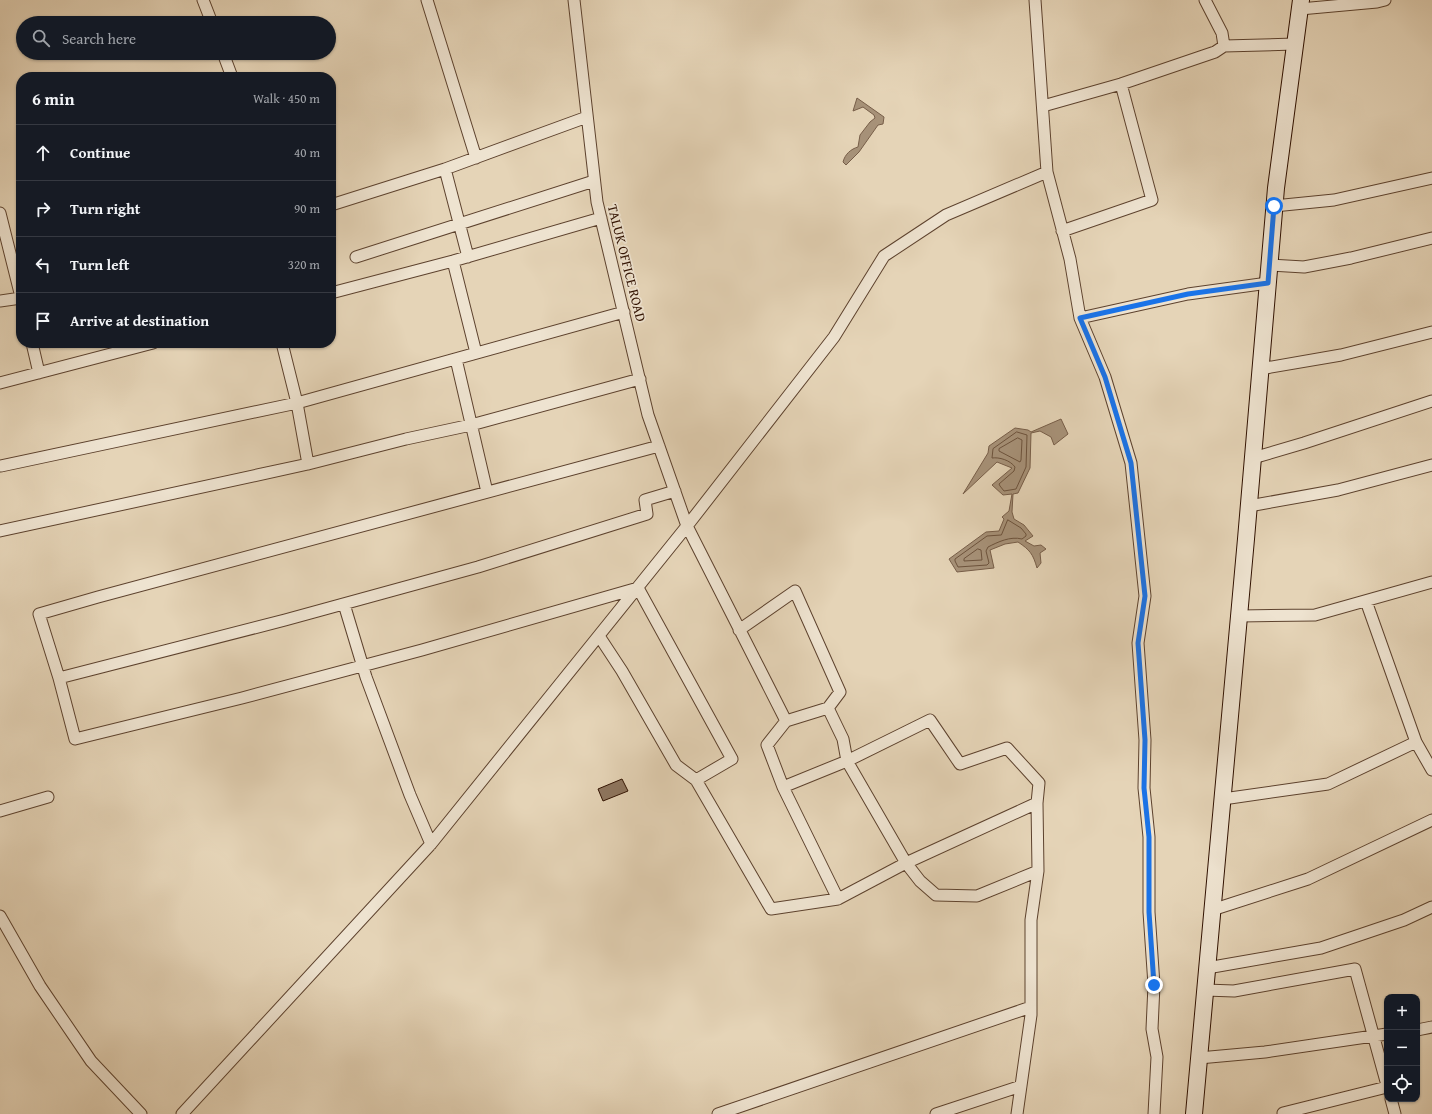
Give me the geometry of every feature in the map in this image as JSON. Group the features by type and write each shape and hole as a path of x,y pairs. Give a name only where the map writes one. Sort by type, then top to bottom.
{"main road":[{"path":"1194,1114 1249,506 1274,206 1300,5"}],"street":[{"path":"203,0 209,16"},
{"path":"427,0 476,158"},
{"name":"TALUK OFFICE ROAD","path":"574,0 597,202 648,415 687,526 786,721"},
{"path":"1035,0 1047,172 1070,259 1080,318 1105,377 1131,463 1145,596 1138,643 1145,740 1144,788 1149,837 1149,912 1154,985 1152,1029 1157,1057 1154,1114"},
{"path":"1205,0 1222,33 1224,46"},
{"path":"1300,5 1377,2 1385,0"},
{"path":"1043,106 1120,84 1215,52 1224,46 1295,44"},
{"path":"226,60 230,72"},
{"path":"1062,231 1152,200 1120,84"},
{"path":"336,203 445,169 587,117"},
{"path":"445,169 468,256"},
{"path":"182,1114 431,844 638,588 834,337 884,256 946,215 1047,172"},
{"path":"1274,206 1334,200 1432,178"},
{"path":"356,256 594,181"},
{"path":"0,213 16,278"},
{"path":"336,292 453,261 601,218"},
{"path":"1269,265 1304,267 1351,258 1432,238"},
{"path":"453,261 476,353"},
{"path":"1080,318 1188,294 1268,283"},
{"path":"0,301 16,299"},
{"path":"1,466 297,403 624,312"},
{"path":"1260,370 1341,355 1432,332"},
{"path":"33,348 39,373"},
{"path":"0,384 134,348"},
{"path":"283,348 297,403 308,464"},
{"path":"456,359 487,492"},
{"path":"0,531 308,464 406,439 471,425 640,379"},
{"path":"1253,458 1432,401"},
{"path":"638,588 362,666 242,698 76,739 39,614 659,446"},
{"path":"1249,506 1338,490 1432,465"},
{"path":"59,678 344,604 478,567 647,514 645,500 675,491"},
{"path":"1239,616 1315,615 1432,582"},
{"path":"638,588 732,759 696,780"},
{"path":"739,630 795,591 840,692 828,708 786,721 767,745 783,787 838,899"},
{"path":"1366,601 1416,742 1432,770"},
{"path":"344,604 362,666 410,795 431,844"},
{"path":"599,636 622,671 676,765 696,780 771,909 838,899 906,863 1037,803"},
{"path":"828,708 843,739 847,761 906,863 920,881 936,895 977,896 1038,871"},
{"path":"783,787 847,761 930,720 960,764 1007,748 1039,783 1037,803 1038,871 1031,920 1031,1015 1016,1114"},
{"path":"1223,799 1328,784 1416,742"},
{"path":"0,811 48,797"},
{"path":"1212,910 1308,879 1432,820"},
{"path":"1207,968 1321,948 1404,920 1432,907"},
{"path":"0,916 40,986 91,1061 141,1114"},
{"path":"1205,990 1234,990 1355,969 1384,1074"},
{"path":"718,1114 1031,1007"},
{"path":"1420,1029 1432,1027"},
{"path":"1199,1058 1265,1052 1384,1034"},
{"path":"936,1114 1021,1086"},
{"path":"1283,1113 1384,1087"},
{"path":"1392,1102 1395,1114"}],"water":[{"path":"857,98 884,117 883,124 878,125 859,152 846,165 843,162 845,157 853,149 858,147 860,135 875,118 874,115 863,107 853,111"},
{"path":"1061,419 1068,434 1054,445 1051,437 1040,431 1031,433 1030,468 1018,493 1013,494 1012,512 1014,519 1024,525 1033,536 1025,541 1034,546 1041,545 1046,549 1040,553 1041,563 1037,568 1030,553 1018,542 1005,544 990,550 994,568 957,572 949,559 986,532 999,531 1004,519 1002,517 1009,511 1012,494 1003,495 992,485 1012,468 997,462 963,494 988,453 989,446 1015,428 1028,430 1031,432"}],"building":[{"path":"622,779 628,791 603,801 598,789"}],"route":[{"path":"1154,985 1149,912 1149,837 1144,788 1145,740 1142,680 1138,643 1145,596 1131,463 1105,377 1080,318 1188,294 1268,283 1274,206"}]}
